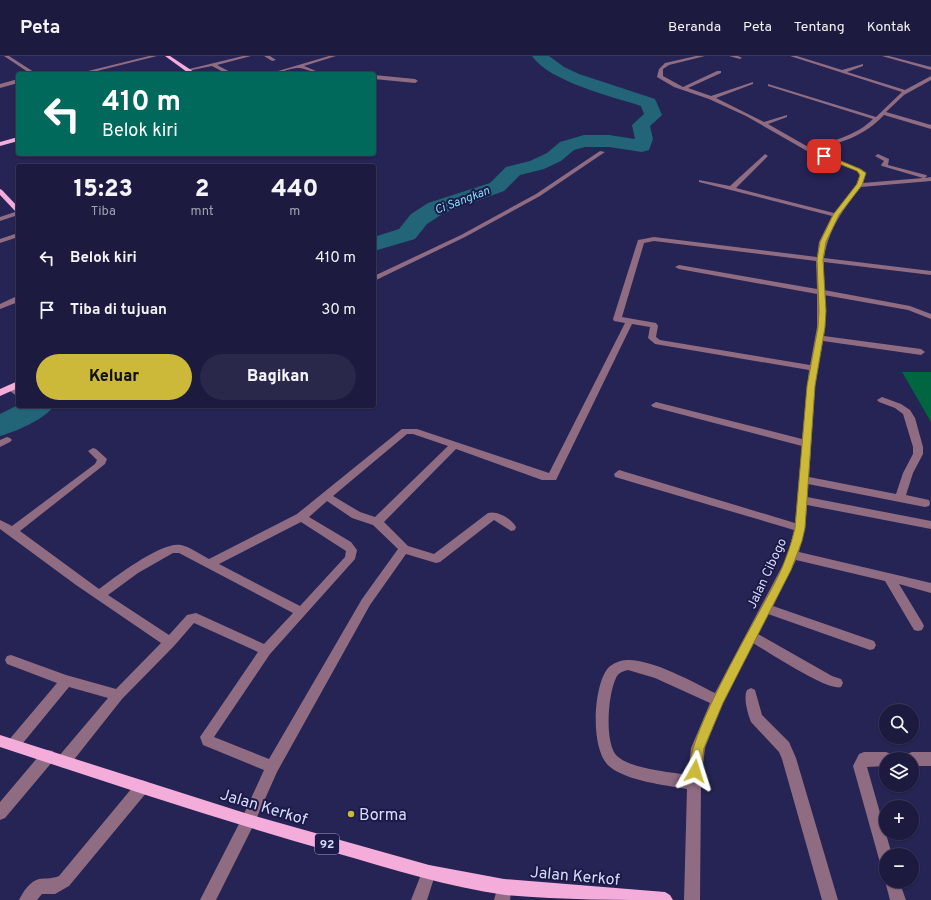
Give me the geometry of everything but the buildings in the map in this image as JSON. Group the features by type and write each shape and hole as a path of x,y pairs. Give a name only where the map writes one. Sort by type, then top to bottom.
{"main road":[{"path":"167,56 190,72"},
{"path":"0,144 16,140"},
{"path":"0,190 16,210"},
{"path":"0,393 14,386"},
{"name":"Jalan Kerkof","path":"7,743 248,821 503,893 542,896 665,900"}],"street":[{"path":"6,56 31,72"},
{"path":"87,72 155,56"},
{"path":"190,72 212,64 249,56"},
{"path":"266,56 274,60"},
{"path":"278,72 334,56"},
{"path":"703,56 667,64 661,68 660,75 662,79 711,98 748,115 809,150 862,171 863,175 859,185 930,178"},
{"path":"731,56 740,58"},
{"path":"792,56 907,92"},
{"path":"884,56 931,69"},
{"path":"212,64 227,72"},
{"path":"842,72 861,65"},
{"path":"299,66 315,72"},
{"path":"684,88 719,72"},
{"path":"376,77 415,80"},
{"path":"809,150 850,137 863,131 878,119 888,107 907,92 931,78"},
{"path":"0,86 16,82"},
{"path":"923,82 931,84"},
{"path":"711,98 751,83"},
{"path":"770,85 878,119"},
{"path":"883,113 931,127"},
{"path":"764,124 785,116"},
{"path":"376,278 463,236 538,195 602,152"},
{"path":"732,188 765,156"},
{"path":"878,156 887,160 884,165 886,166 930,178"},
{"path":"930,178 931,170"},
{"path":"701,181 836,215"},
{"name":"Jalan Cibogo","path":"692,900 694,783 698,748 718,700 793,556 800,528 811,386 821,327 822,291 820,260 823,242 836,215 859,185"},
{"path":"0,219 16,213"},
{"path":"0,241 16,236"},
{"path":"814,368 658,342 652,338 654,325 629,322 617,318 641,242 654,239 931,273"},
{"path":"679,267 822,291 910,308 931,318"},
{"path":"0,307 16,300"},
{"path":"209,564 301,517 405,431 414,431 546,477 552,477 629,322"},
{"path":"819,338 921,352"},
{"path":"882,400 898,406 907,412 918,447 918,454 908,473 900,498"},
{"path":"656,405 807,444"},
{"path":"377,522 454,445"},
{"path":"12,531 98,466 102,459 93,451"},
{"path":"619,474 800,528"},
{"path":"803,479 925,503"},
{"path":"326,496 356,515 377,522 404,549 436,558 492,516 495,516 511,527"},
{"path":"801,500 931,525"},
{"path":"272,767 212,744 208,741 207,737 266,650 350,559 352,550 301,517"},
{"path":"0,524 12,531 99,596 170,642"},
{"path":"99,596 134,570 171,549 180,548 301,612"},
{"path":"208,900 248,821 272,767 366,602 404,549"},
{"path":"793,556 889,577 931,588"},
{"path":"889,577 918,626"},
{"path":"765,608 870,645"},
{"path":"64,761 118,695 170,642 191,618 196,618 266,650"},
{"path":"750,636 828,680 837,683"},
{"path":"11,660 66,681 118,695"},
{"path":"694,783 636,771 620,766 611,760 606,749 602,724 605,696 611,675 619,667 628,665 643,668 718,700"},
{"path":"7,743 66,681"},
{"path":"751,694 756,718 784,747 789,758 830,900"},
{"path":"0,813 48,756"},
{"path":"879,759 864,759 860,766 883,848"},
{"path":"919,759 931,759"},
{"path":"26,900 38,886 55,886 64,881 142,787"},
{"path":"418,900 429,872"},
{"path":"894,888 898,900"}],"green space":[{"path":"902,372 931,372 931,422"}],"waterway":[{"name":"Ci Sangkan","path":"376,243 407,234 419,219 436,208 497,187 513,171 537,165 554,157 567,146 584,141 609,141 642,146 644,139 641,125 653,115 649,103 607,90 573,77 558,70 547,63 540,56"},
{"name":"Ci Sangkan","path":"0,426 35,408"}],"place":[{"name":"Borma","path":"351,814"}],"route":[{"path":"695,771 698,748 718,700 793,556 800,528 801,493 811,386 821,327 822,291 820,260 823,242 826,233 836,215 859,185 863,175 862,171 824,156"}]}
